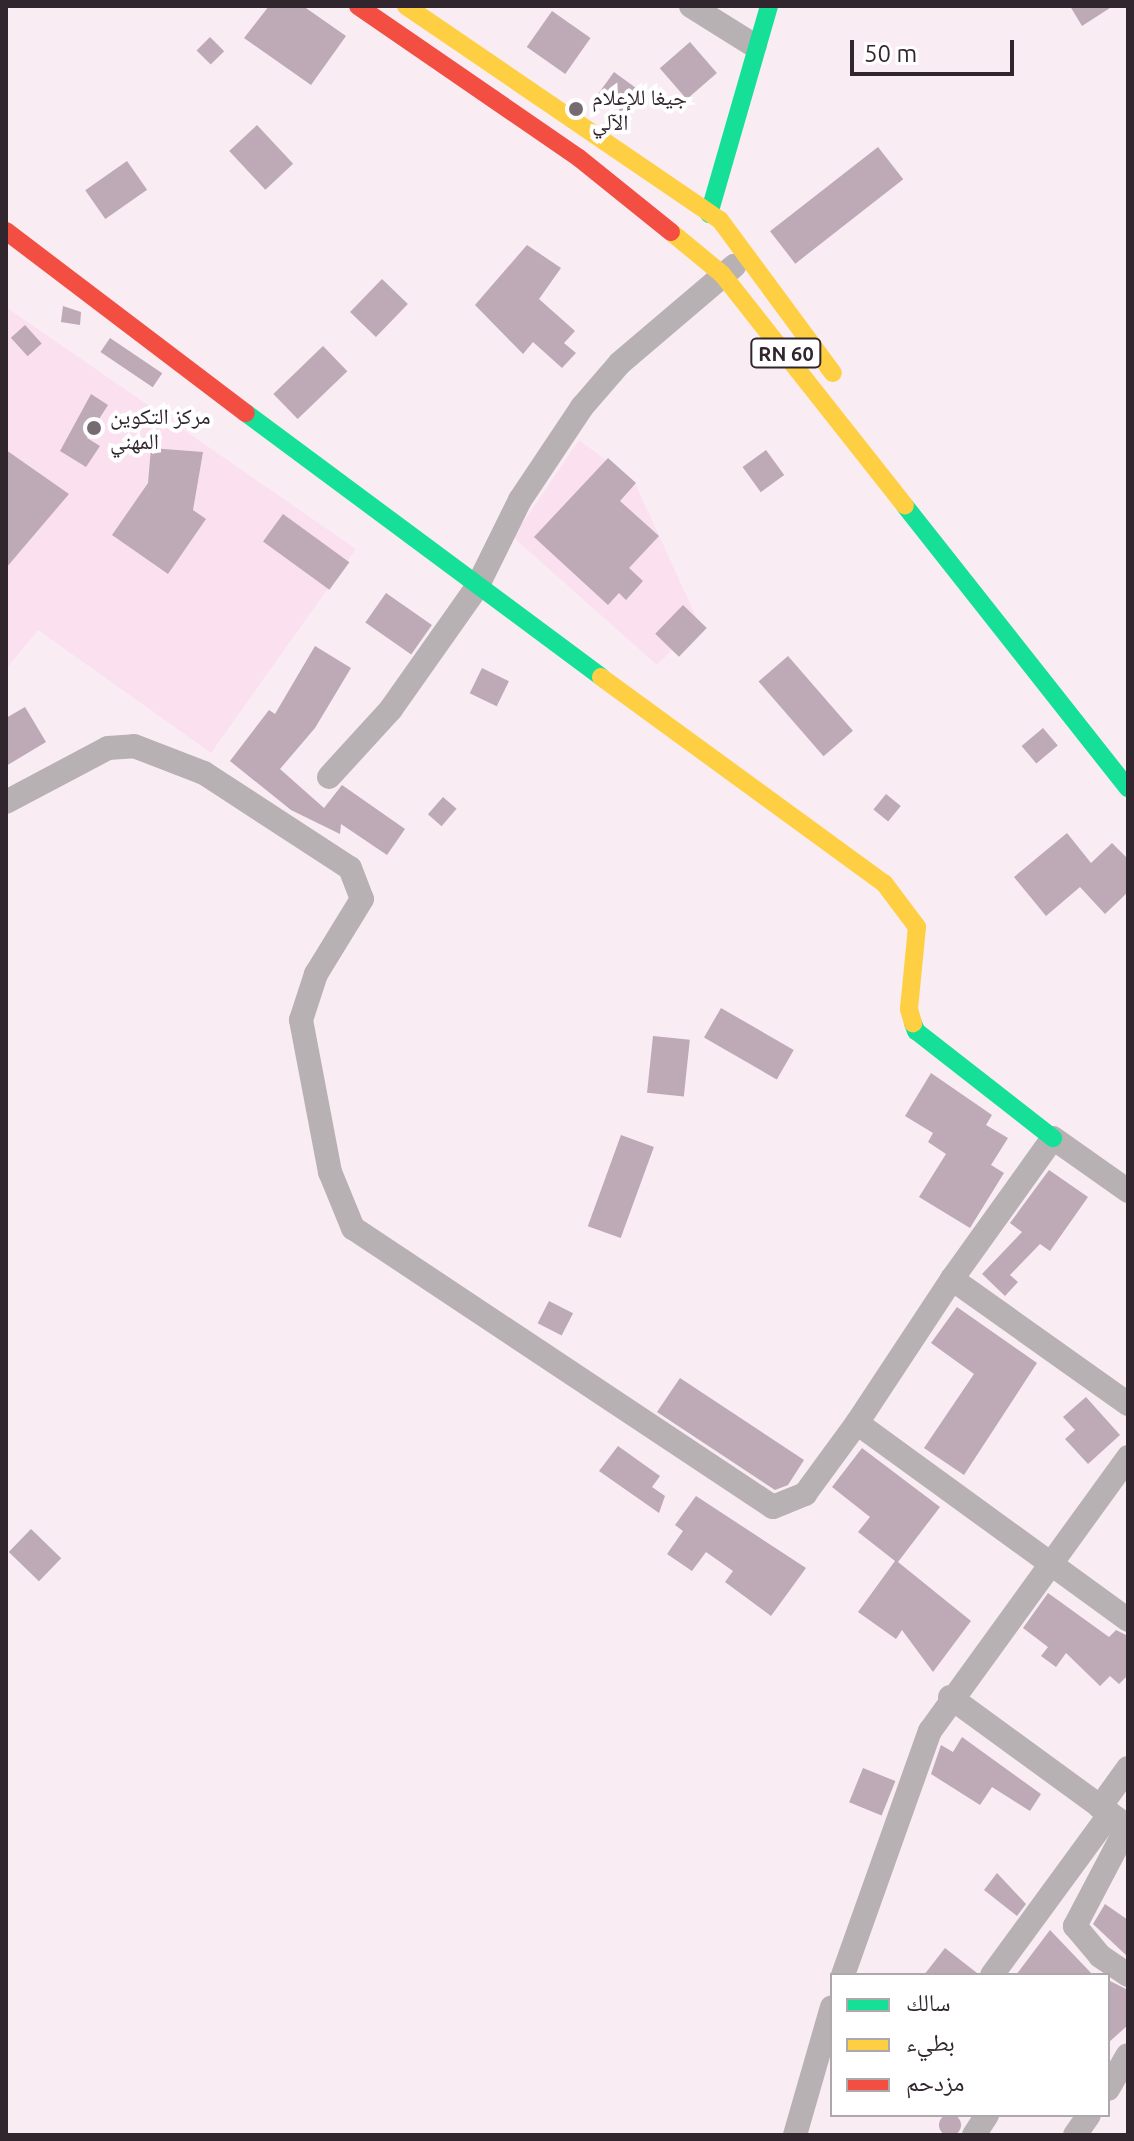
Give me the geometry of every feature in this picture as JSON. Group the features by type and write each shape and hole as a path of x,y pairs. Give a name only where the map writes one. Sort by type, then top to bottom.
{"main road":[{"name":"RN 60","path":"358,6 579,158 666,224 695,254 722,274 1128,788"},
{"name":"RN 60","path":"406,6 714,217 845,390"},
{"path":"695,254 719,254 727,231 714,217 755,46 769,6"},
{"path":"6,231 477,587 884,883 917,927 909,1009 916,1031 1053,1138"}],"street":[{"path":"691,6 755,46"},
{"path":"329,777 391,709 477,587 563,431 620,363 722,274 746,258"},
{"path":"6,802 108,748 134,746 204,773 350,868 362,899 316,974 301,1020 330,1172 353,1228 773,1507 805,1494 1053,1138 1128,1191"},
{"path":"952,1279 1128,1404"},
{"path":"857,1423 1128,1620"},
{"path":"844,1973 930,1731 950,1697 1128,1457"},
{"path":"950,1697 1116,1819"},
{"path":"1128,1768 1116,1819 1075,1926 1100,1956 1128,1975"},
{"path":"994,1973 1116,1819"},
{"path":"795,2135 830,2014"},
{"path":"1110,2086 1128,2055"},
{"path":"974,2135 986,2117"},
{"path":"1075,2135 1088,2117"}],"shaded area":[{"name":"مركز التكوين المهني","path":"6,307 356,549 211,753 38,630 6,669"},
{"path":"579,440 634,481 699,623 657,665 513,537"}],"building":[{"path":"269,6 303,6 346,36 311,85 244,38"},
{"path":"1070,6 1113,6 1082,26"},
{"path":"552,11 591,38 565,74 527,47"},
{"path":"210,37 224,51 211,65 197,50"},
{"path":"690,42 717,73 687,99 660,68"},
{"path":"614,72 639,90 623,113 598,95"},
{"path":"257,125 293,164 265,190 229,151"},
{"path":"878,147 903,179 795,264 770,231"},
{"path":"127,161 147,190 105,219 85,190"},
{"path":"527,245 561,268 539,299 575,331 564,343 576,353 562,368 533,342 523,354 475,305"},
{"path":"382,279 408,304 376,337 350,312"},
{"path":"63,306 81,312 80,325 61,322"},
{"path":"25,325 42,344 28,356 11,338"},
{"path":"110,338 162,373 153,387 100,352"},
{"path":"323,346 347,371 298,419 273,394"},
{"path":"91,394 108,405 87,438 100,446 86,467 60,451"},
{"path":"151,448 203,452 193,510 206,519 168,574 112,535 148,483"},
{"path":"6,450 69,494 6,568"},
{"path":"766,450 784,475 761,492 743,467"},
{"path":"608,458 636,483 620,501 659,536 629,568 643,581 626,600 619,593 608,605 534,537"},
{"path":"283,514 349,562 329,590 263,542"},
{"path":"386,593 432,625 411,655 365,622"},
{"path":"683,605 707,628 679,657 655,634"},
{"path":"315,646 351,668 315,728 280,769 324,808 342,785 405,829 387,855 341,824 340,834 291,810 230,761 269,710 275,714"},
{"path":"788,656 853,731 824,756 759,682"},
{"path":"482,668 509,681 497,706 470,693"},
{"path":"25,707 46,742 6,766 6,718"},
{"path":"1043,728 1058,746 1036,764 1022,746"},
{"path":"886,794 901,806 888,822 873,810"},
{"path":"443,797 457,809 441,826 428,814"},
{"path":"1067,833 1091,863 1112,843 1128,859 1128,892 1105,914 1080,887 1046,916 1014,877"},
{"path":"721,1008 794,1050 777,1079 704,1037"},
{"path":"653,1036 690,1040 684,1097 647,1093"},
{"path":"931,1073 992,1115 986,1125 1008,1138 991,1165 1004,1173 970,1228 919,1197 946,1154 928,1142 933,1133 905,1116"},
{"path":"621,1135 654,1147 621,1238 588,1226"},
{"path":"1049,1170 1088,1197 1050,1251 1040,1244 1010,1275 1018,1282 1005,1296 982,1274 1022,1232 1010,1223"},
{"path":"549,1301 573,1313 562,1336 538,1323"},
{"path":"957,1307 1037,1363 964,1475 924,1448 974,1374 931,1343"},
{"path":"680,1378 804,1460 788,1485 775,1490 657,1412"},
{"path":"1086,1397 1120,1435 1088,1464 1065,1439 1075,1430 1063,1417"},
{"path":"618,1446 660,1476 652,1487 665,1496 659,1513 599,1471"},
{"path":"862,1448 940,1507 898,1562 971,1621 933,1672 902,1630 896,1639 858,1612 895,1561 858,1532 870,1517 832,1487"},
{"path":"696,1496 806,1568 771,1616 725,1582 733,1571 706,1552 692,1571 667,1554 683,1531 675,1525"},
{"path":"31,1529 61,1558 39,1581 9,1552"},
{"path":"1048,1593 1109,1637 1116,1630 1128,1636 1128,1675 1119,1684 1110,1676 1100,1686 1066,1653 1056,1667 1041,1656 1048,1647 1023,1628"},
{"path":"962,1737 1041,1794 1030,1811 992,1787 980,1805 931,1774 941,1745 953,1752"},
{"path":"863,1768 895,1781 882,1815 849,1802"},
{"path":"997,1873 1026,1904 1017,1916 984,1890"},
{"path":"1105,1904 1128,1920 1128,1957 1093,1924"},
{"path":"1050,1930 1091,1973 1018,1973"},
{"path":"945,1948 977,1973 926,1973"},
{"path":"1110,1981 1128,1990 1128,2025 1110,2041"},
{"path":"942,2117 958,2117 958,2133 950,2136 942,2133 939,2125"}],"traffic: fast":[{"path":"709,214 769,6"},
{"path":"246,413 601,677"},
{"path":"905,506 1128,788"},
{"path":"913,1023 916,1031 1053,1138"}],"traffic: slow":[{"path":"406,6 720,220 833,373"},
{"path":"671,232 722,274 905,506"},
{"path":"601,677 884,883 917,927 909,1009 913,1023"}],"traffic: jam":[{"path":"358,6 579,158 671,232"},
{"path":"6,231 246,413"}],"place":[{"name":"جيغا للإعلام الآلي","path":"576,109"},
{"name":"مركز التكوين المهني","path":"94,428"}]}
